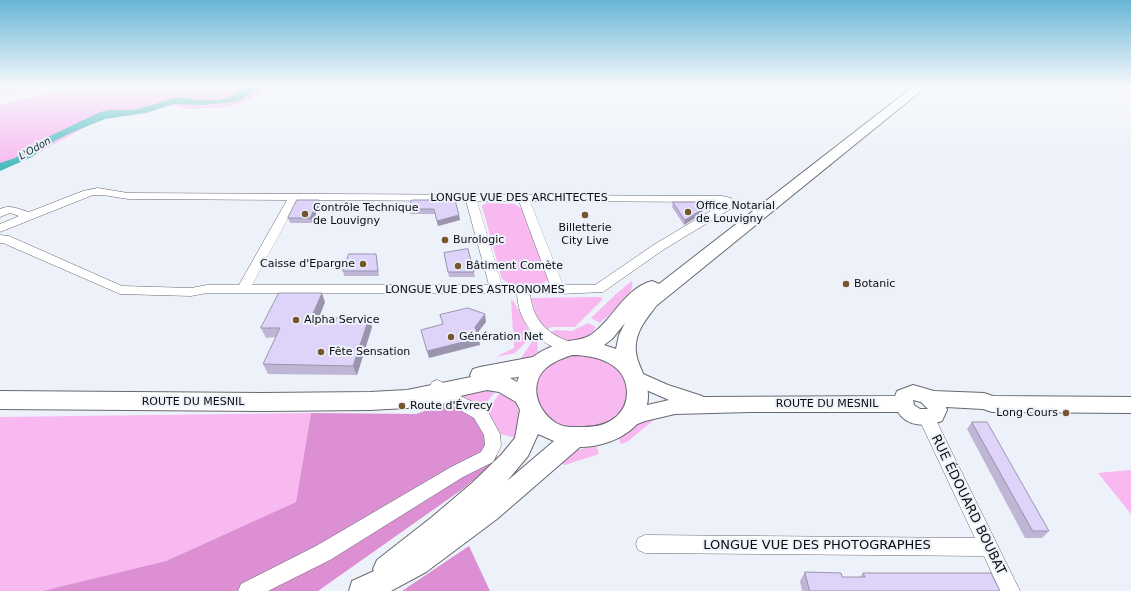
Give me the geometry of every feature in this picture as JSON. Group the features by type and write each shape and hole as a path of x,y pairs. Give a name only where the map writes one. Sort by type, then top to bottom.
{"main road":[{"path":"528,404 538,421 548,429 574,438 586,438 609,433 627,420 634,410 637,399 637,388 626,348 627,340 650,301 709,255 725,240 887,114"},
{"path":"576,348 594,343 604,336 629,307 655,284 703,251 725,240"},
{"path":"359,591 459,510 507,464 522,445 526,437 530,420 527,379 540,361 561,350 591,348 616,358 632,373"},
{"name":"ROUTE DU MESNIL","path":"0,400 255,402 407,399 483,374 523,368 540,361"},
{"name":"ROUTE DU MESNIL","path":"438,389 486,382 503,384 528,404"},
{"path":"362,591 397,574 434,551 493,505 574,438"}],"street":[{"name":"LONGUE VUE DES ARCHITECTES","path":"28,216 96,190 102,190 119,196 728,200"},
{"path":"243,289 294,197"},
{"path":"471,198 497,290"},
{"path":"523,198 559,290"},
{"name":"LONGUE VUE DES ASTRONOMES","path":"0,239 5,239 55,263 120,290 191,292 207,289 598,289 659,247 728,206 730,203 728,200"},
{"path":"0,214 10,209 28,216"},
{"path":"0,228 28,216"},
{"path":"523,290 523,302 533,324 541,334 550,340 576,348"},
{"path":"540,361 543,344 541,334"},
{"name":"ROUTE DU MESNIL","path":"632,373 662,390 694,401 750,404"},
{"path":"248,591 324,553 457,472 487,457 492,446 492,434 480,413 453,399 447,399 438,389"},
{"name":"ROUTE DU MESNIL","path":"627,420 643,414 675,406 750,404 904,404 913,415 932,409"},
{"path":"932,409 988,408 992,404 1131,405"},
{"name":"RUE ÉDOUARD BOUBAT","path":"932,409 988,546 1010,591"},
{"name":"LONGUE VUE DES PHOTOGRAPHES","path":"646,544 988,546"}],"shaded area":[{"path":"0,114 133,114 105,116 31,157 0,167"},
{"path":"486,203 514,204 521,208 548,280 542,284 510,284 502,279 482,206"},
{"path":"632,281 630,292 626,298 600,323 591,318 615,295"},
{"path":"600,297 603,299 575,327 552,327 546,330 536,315 531,298"},
{"path":"511,299 532,336 515,353 496,357 514,348"},
{"path":"588,323 596,327 586,338 580,341 574,342 562,340 549,333 556,330 572,331"},
{"path":"537,338 538,352 535,355 525,360 509,362 521,358 532,342"},
{"path":"587,354 610,362 619,370 630,392 622,415 598,429 559,427 539,410 535,385 538,377 550,364 567,356"},
{"path":"498,388 482,406 474,405 460,399 460,390"},
{"path":"503,389 515,401 519,413 519,437 515,438 497,433 485,413"},
{"path":"447,403 466,410 482,421 498,459 464,488 318,591 42,591 166,561 296,502 311,413 416,414"},
{"path":"311,413 296,502 166,561 42,591 0,591 0,417"},
{"path":"660,415 627,442 621,444 618,437 641,420"},
{"path":"595,446 597,447 599,454 565,465 560,463 577,450"},
{"path":"1131,470 1131,514 1098,473"},
{"path":"469,546 490,591 402,591"}],"water":[{"name":"L'Odon","path":"97,114 142,114 105,119 68,134 49,144 32,157 0,171 0,163 15,158 48,137"}],"building":[{"path":"297,200 319,200 310,218 288,218"},
{"path":"412,200 455,200 459,215 437,221 434,209 409,209"},
{"path":"673,202 697,202 703,209 685,220"},
{"name":"Bâtiment Comète","path":"468,249 474,272 448,272 444,253"},
{"name":"Caisse d'Epargne","path":"349,254 376,254 378,271 343,271"},
{"path":"279,293 322,293 311,318 369,318 353,366 263,364 280,328 261,328"},
{"name":"Génération Net","path":"468,308 485,314 475,327 479,338 427,351 421,330 443,324 440,315"},
{"path":"972,422 987,422 1049,531 1033,531"},
{"path":"805,572 841,573 842,577 865,577 863,573 991,573 1000,591 810,591"}],"place":[{"name":"Office Notarial de Louvigny","path":"688,212"},
{"name":"Contrôle Technique de Louvigny","path":"305,214"},
{"name":"Billetterie City Live","path":"585,215"},
{"name":"Burologic","path":"445,240"},
{"name":"Caisse d'Epargne","path":"363,264"},
{"name":"Bâtiment Comète","path":"458,266"},
{"name":"Botanic","path":"846,284"},
{"name":"Alpha Service","path":"296,320"},
{"name":"Génération Net","path":"451,337"},
{"name":"Fête Sensation","path":"321,352"},
{"name":"Route d'Évrecy","path":"402,406"},
{"name":"Long Cours","path":"1066,413"}]}
